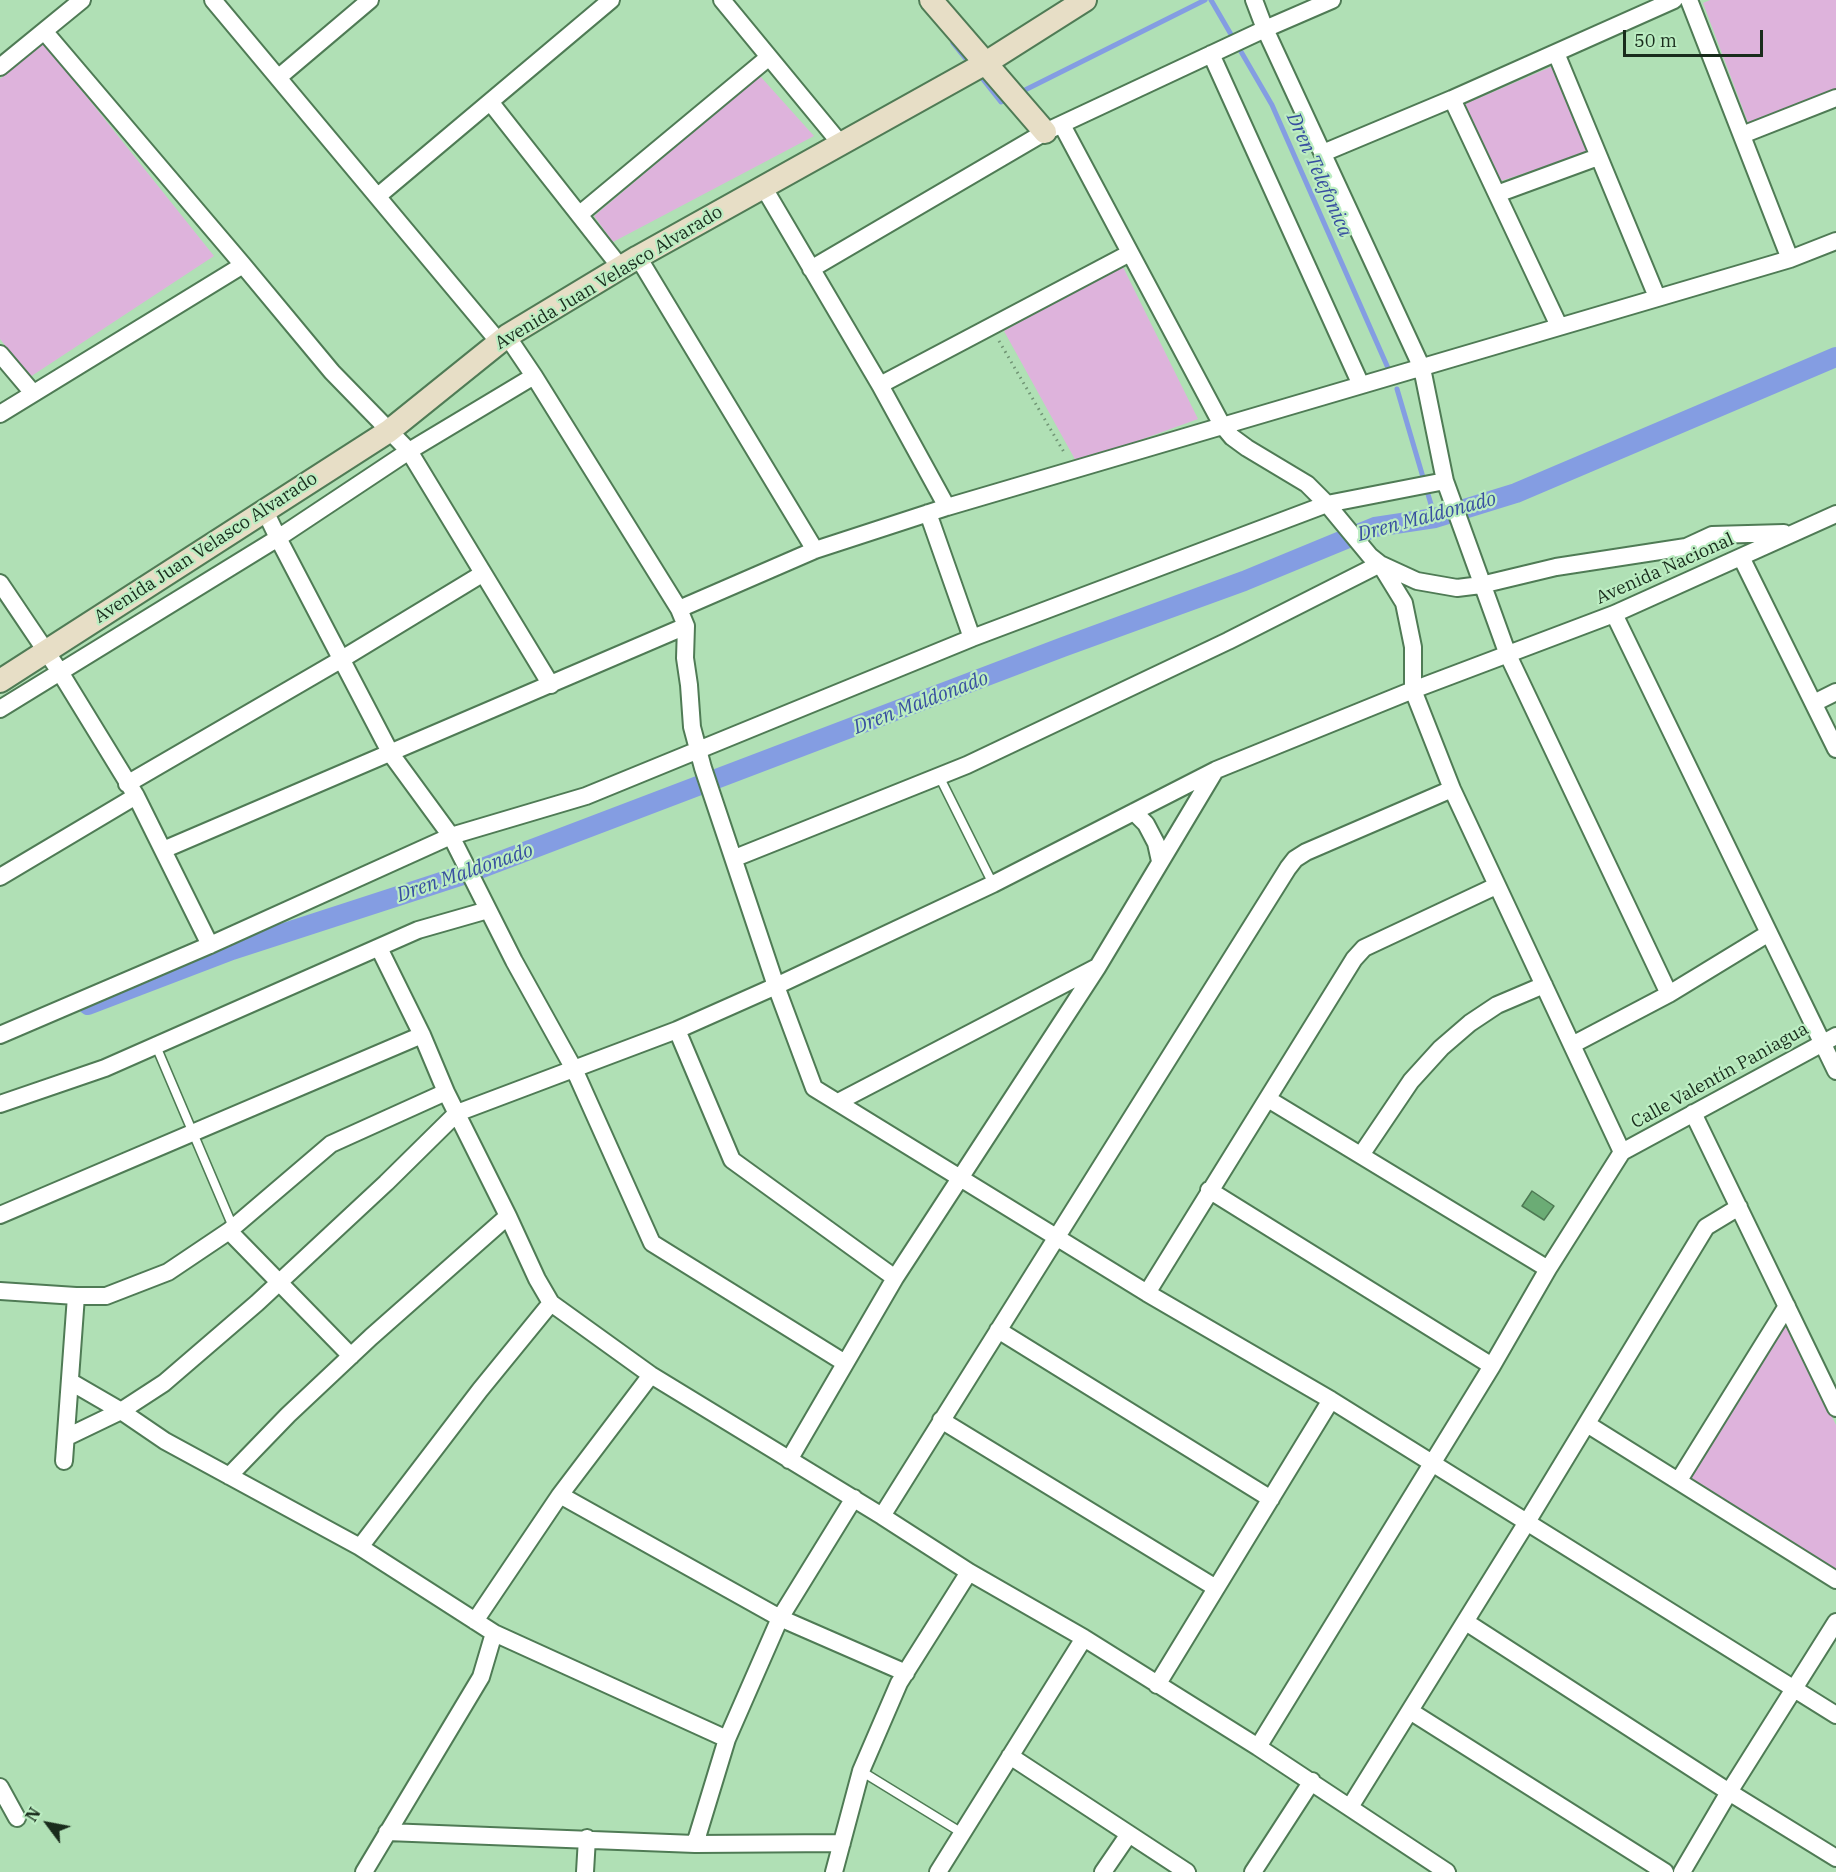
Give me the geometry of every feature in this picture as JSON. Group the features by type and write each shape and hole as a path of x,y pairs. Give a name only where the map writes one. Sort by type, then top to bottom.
{"street":[{"path":"0,67 82,0"},
{"path":"213,0 534,376 678,609 686,626 685,658 692,727 703,768 776,986 814,1088 1147,1293 1331,1400 1836,1715"},
{"path":"279,77 370,0"},
{"path":"378,196 611,0"},
{"path":"722,0 840,143"},
{"path":"931,0 984,64 1053,129 1130,253 1222,425 1232,437 1247,448 1307,484 1327,504 1360,545 1380,564 1404,603 1413,647 1413,690 1452,789 1623,1152 1548,1269 1492,1366 1258,1747"},
{"name":"Avenida Juan Velasco Alvarado","path":"0,681 389,431 503,339 629,262 984,64 1085,0"},
{"path":"1254,0 1265,29 1422,368 1445,481 1508,655 1669,994"},
{"path":"811,269 1053,129 1210,54 1332,0"},
{"path":"1323,153 1452,99 1674,0"},
{"path":"1689,0 1790,258"},
{"path":"44,31 332,372 408,451 551,685"},
{"path":"1556,53 1657,297"},
{"path":"1210,54 1362,385"},
{"path":"580,214 769,57"},
{"path":"1742,135 1836,98"},
{"path":"1452,99 1559,326"},
{"path":"491,102 580,214 629,262 815,549"},
{"path":"1497,194 1598,157"},
{"path":"764,188 880,385 947,507"},
{"path":"678,609 815,549 928,513 1790,258 1836,241"},
{"path":"880,385 1130,253"},
{"path":"0,414 243,265"},
{"path":"0,354 33,393"},
{"path":"0,710 278,538 408,451 534,376"},
{"path":"0,1035 210,945 451,836 586,796 972,639 1327,504 1445,481"},
{"path":"265,511 392,754 451,836 488,910 574,1069 652,1243 845,1363"},
{"path":"928,513 972,639"},
{"name":"Avenida Nacional","path":"457,1113 677,1030 776,986 993,884 1216,770 1413,690 1614,615 1836,514"},
{"path":"1380,564 1417,581 1457,588 1481,585 1556,567 1686,547 1712,535 1792,533"},
{"path":"1741,557 1836,749"},
{"path":"735,858 967,765 1132,687 1380,564"},
{"path":"0,877 132,790 482,573"},
{"path":"0,583 60,672 132,790 210,945"},
{"path":"1614,615 1769,933 1829,1039 1836,1071"},
{"path":"163,850 392,754 686,626"},
{"path":"1814,703 1836,692"},
{"path":"789,1461 895,1278 1096,968 1216,770"},
{"path":"882,1516 1295,859 1306,852 1452,789"},
{"path":"1134,812 1146,824 1156,843 1160,861"},
{"path":"1147,1293 1354,959 1364,948 1496,886"},
{"path":"0,1104 105,1068 418,930 488,910"},
{"path":"1572,1045 1669,994 1769,933"},
{"path":"379,948 422,1035 446,1092 537,1279 551,1303 651,1375 789,1461 854,1498 969,1572 1084,1638 1312,1781 1447,1872"},
{"path":"838,1102 1096,968"},
{"path":"1361,1155 1411,1081 1441,1048 1470,1023 1497,1005 1544,985"},
{"path":"677,1030 732,1160 895,1278"},
{"path":"0,1215 422,1035"},
{"name":"Calle Valentín Paniagua","path":"1623,1152 1829,1039"},
{"path":"0,1291 106,1296 168,1272 231,1229 331,1144 446,1092"},
{"path":"1268,1099 1548,1269"},
{"path":"67,1437 122,1411 164,1383 386,1183 457,1113"},
{"path":"1694,1113 1836,1408"},
{"path":"1209,1191 1492,1366"},
{"path":"1350,1807 1466,1622 1706,1227 1739,1208"},
{"path":"229,1476 351,1356 508,1216"},
{"path":"231,1229 351,1356"},
{"path":"64,1461 76,1296"},
{"path":"360,1547 480,1390 551,1303"},
{"path":"1679,1480 1787,1306"},
{"path":"998,1330 1270,1498"},
{"path":"475,1621 560,1495 651,1375"},
{"path":"71,1382 122,1411 165,1441 360,1547 494,1633 727,1738"},
{"path":"1157,1685 1331,1400"},
{"path":"941,1420 1216,1588"},
{"path":"1587,1424 1836,1580"},
{"path":"560,1495 780,1618 906,1673"},
{"path":"695,1844 727,1738 780,1618 854,1498"},
{"path":"834,1872 861,1771 899,1683 969,1572"},
{"path":"1466,1622 1729,1792 1836,1858"},
{"path":"1682,1872 1729,1792 1836,1622"},
{"path":"364,1872 481,1677 494,1633"},
{"path":"938,1872 1084,1638"},
{"path":"1410,1711 1665,1872"},
{"path":"1010,1756 1187,1872"},
{"path":"1253,1872 1312,1781"},
{"path":"0,1787 17,1818"},
{"path":"387,1832 695,1844 842,1844"},
{"path":"1103,1872 1129,1834"},
{"path":"585,1872 587,1838"}],"lane":[{"path":"939,776 993,884"},
{"path":"156,1046 231,1229"},
{"path":"861,1771 962,1833"}],"path":[{"path":"991,326 1074,469"}],"shaded area":[{"path":"1710,0 1836,0 1836,95 1750,128 1703,3"},
{"path":"43,42 214,256 30,377 0,339 0,79"},
{"path":"1553,66 1589,152 1501,181 1465,104"},
{"path":"760,76 814,136 613,242 594,216"},
{"path":"1122,265 1198,419 1077,463 1004,331"},
{"path":"1785,1321 1836,1425 1836,1570 1688,1479"}],"building":[{"path":"1532,1191 1554,1206 1544,1220 1522,1206"}],"waterway":[{"name":"Dren Telefonica","path":"1019,93 1205,0"},
{"name":"Dren Telefonica","path":"1211,0 1272,105 1388,368"},
{"name":"Dren Telefonica","path":"953,43 970,64"},
{"name":"Dren Telefonica","path":"978,73 1001,102 1008,99"},
{"name":"Dren Maldonado","path":"88,1005 232,950 469,873 1063,647 1244,581 1375,527 1435,518 1516,493 1836,357"},
{"name":"Dren Telefonica","path":"1397,389 1435,518"}]}
